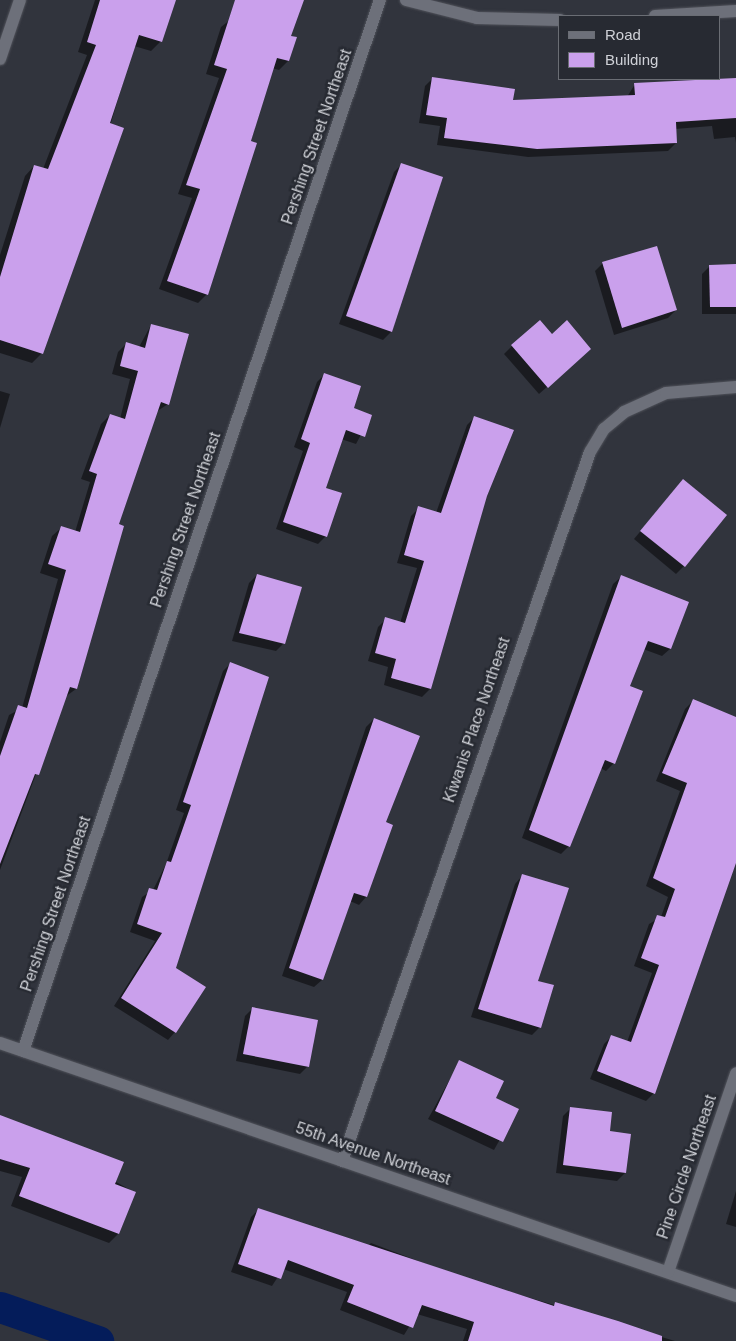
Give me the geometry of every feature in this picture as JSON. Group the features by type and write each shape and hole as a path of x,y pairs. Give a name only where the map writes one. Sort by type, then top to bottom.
{"street":[{"path":"0,59 20,0"},
{"name":"Pershing Street Northeast","path":"23,1051 380,0"},
{"path":"406,0 477,18 558,20"},
{"path":"671,15 736,11"},
{"name":"Kiwanis Place Northeast","path":"342,1161 590,452 604,429 624,412 666,393 736,387"},
{"name":"55th Avenue Northeast","path":"0,1043 736,1296"},
{"name":"Pine Circle Northeast","path":"668,1272 736,1072"}],"building":[{"path":"100,0 176,0 162,42 139,35 110,123 124,128 43,354 0,340 0,277 34,165 48,169 96,45 87,42"},
{"path":"235,0 304,0 291,36 297,37 289,61 277,58 251,141 257,143 208,295 167,281 200,189 186,185 227,69 214,65"},
{"path":"432,77 515,89 513,100 635,95 634,83 736,78 736,118 676,122 677,143 537,149 444,138 447,118 426,115"},
{"path":"401,163 443,177 392,332 346,316"},
{"path":"657,246 677,310 622,328 602,262"},
{"path":"736,264 736,307 710,307 709,265"},
{"path":"540,320 552,334 567,320 591,349 548,388 511,345"},
{"path":"151,324 189,334 169,405 161,402 119,524 124,526 77,689 70,687 39,775 35,774 0,864 0,756 18,705 27,708 66,570 48,564 61,526 80,532 97,474 89,471 110,414 125,419 138,371 120,366 126,342 145,348"},
{"path":"324,373 361,386 354,408 372,415 365,437 346,430 326,488 342,493 327,537 283,522 310,443 301,439"},
{"path":"474,416 514,430 487,496 431,689 391,678 396,659 375,653 385,617 405,623 424,561 404,555 418,506 441,513"},
{"path":"683,479 727,515 685,567 640,531"},
{"path":"257,574 302,587 285,644 239,633"},
{"path":"621,575 689,602 671,649 648,641 630,686 643,691 615,764 605,760 570,847 529,830"},
{"path":"230,662 269,677 176,968 206,987 176,1033 121,998 162,933 137,924 149,888 157,890 167,861 171,862 191,805 183,802"},
{"path":"693,699 736,717 736,863 655,1094 597,1071 611,1035 631,1042 659,965 641,958 657,915 665,917 675,889 653,878 687,783 662,773"},
{"path":"374,718 420,736 386,822 393,825 367,897 354,893 323,980 289,968"},
{"path":"522,874 569,888 538,981 554,985 541,1028 478,1009"},
{"path":"252,1007 318,1020 309,1067 243,1054"},
{"path":"459,1060 504,1081 496,1098 519,1109 503,1142 435,1111"},
{"path":"570,1107 612,1112 610,1131 631,1134 626,1173 563,1165"},
{"path":"0,1115 124,1162 115,1184 136,1192 119,1234 19,1196 30,1168 0,1159"},
{"path":"258,1208 554,1306 555,1302 618,1321 662,1336 662,1341 468,1341 474,1322 422,1305 413,1328 347,1302 354,1285 288,1260 281,1279 238,1264"}],"waterway":[{"path":"0,1307 98,1341"}]}
